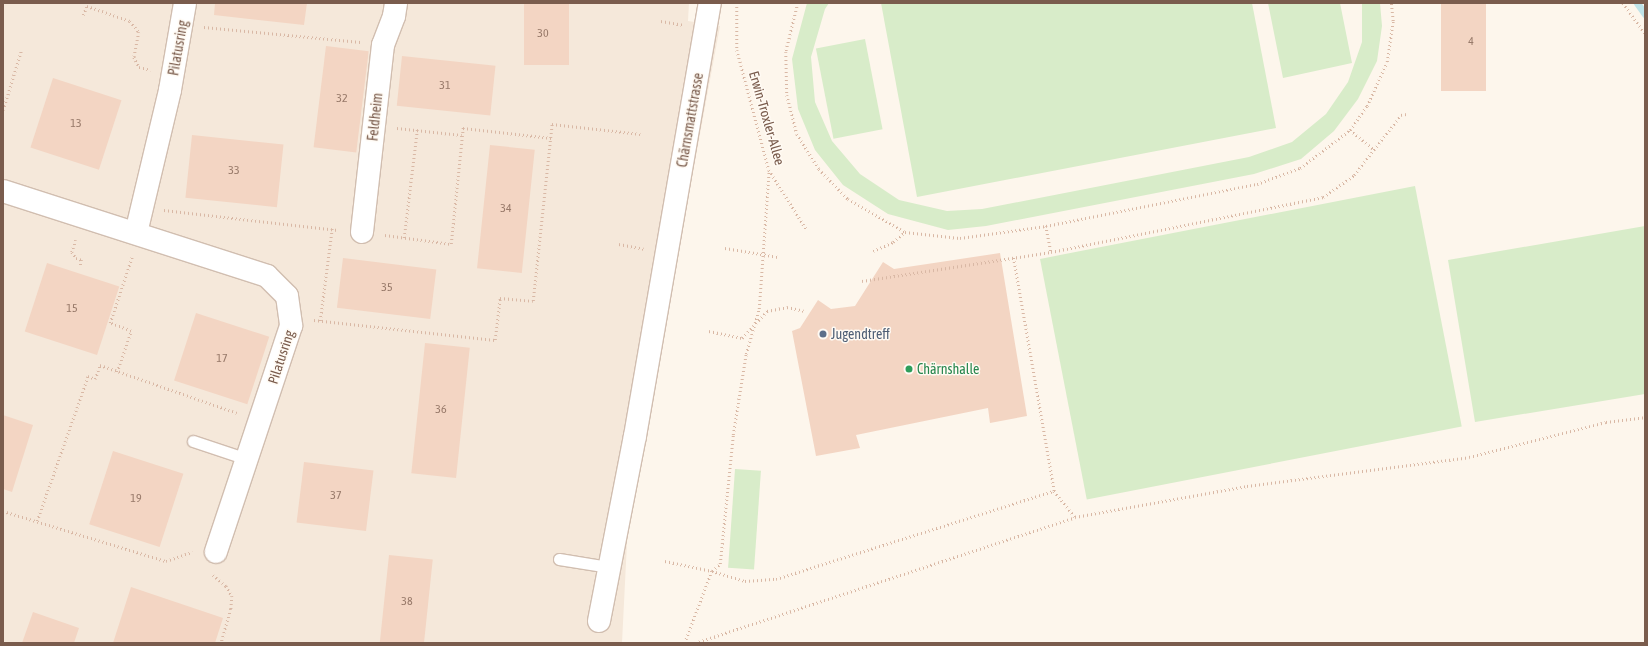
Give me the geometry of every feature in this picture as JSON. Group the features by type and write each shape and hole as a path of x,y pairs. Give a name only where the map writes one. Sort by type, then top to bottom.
{"street":[{"name":"Pilatusring","path":"136,233 173,74 185,3"},
{"name":"Feldheim","path":"362,232 383,45 394,16 396,3"},
{"name":"Chärnsmattstrasse","path":"599,621 670,237 710,3"},
{"name":"Pilatusring","path":"3,191 267,276 287,296 291,326 216,552"}],"lane":[{"path":"193,441 247,459"},
{"path":"559,559 609,567"}],"path":[{"name":"Erwin-Troxler-Allee","path":"737,3 737,50 769,170 807,230"},
{"path":"798,3 786,52 787,95 797,134 819,169 848,199 905,232 960,238 1046,226 1257,184 1300,168 1350,130 1367,106 1387,62 1393,21 1391,3"},
{"path":"1623,3 1645,33"},
{"path":"83,15 87,6 130,21 138,32 134,57 139,67 173,74"},
{"path":"661,21 691,27"},
{"path":"182,24 244,33 281,34 383,45"},
{"path":"3,110 21,51"},
{"path":"862,281 1051,252 1323,197 1354,175 1375,150 1400,115 1406,114"},
{"path":"290,317 495,340 500,298 533,301 552,124 640,134"},
{"path":"374,125 462,135"},
{"path":"404,238 417,130"},
{"path":"1350,130 1375,150"},
{"path":"685,643 712,571 720,564 733,435 746,354 759,309 765,255 769,170"},
{"path":"1046,226 1051,252"},
{"path":"320,321 332,229"},
{"path":"873,251 893,242 905,232"},
{"path":"117,372 131,331 110,322 134,253 136,233"},
{"path":"77,238 72,252 76,258 82,260 80,267"},
{"path":"619,244 646,249"},
{"path":"725,248 778,257"},
{"path":"1013,257 1054,491 1075,517"},
{"path":"709,331 742,338 767,311 787,307 804,311"},
{"path":"37,522 88,376 95,379 100,365 260,420"},
{"path":"695,643 1075,517 1247,486 1469,457 1606,422 1645,417"},
{"path":"665,561 712,571 745,581 776,579 1054,491"},
{"path":"3,511 166,561 198,550 216,552 210,568 214,577 226,586 232,596 231,609 221,643"}],"shaded area":[{"path":"3,3 689,3 688,21 720,26 628,523 622,643 3,643"}],"green space":[{"path":"807,3 829,3 825,9 811,57 815,102 832,141 860,174 899,200 947,211 982,209 1249,157 1292,142 1326,114 1348,82 1362,42 1362,3 1380,3 1382,26 1377,61 1358,99 1334,131 1301,159 1254,174 986,226 948,230 888,214 843,185 815,150 798,109 792,59"},
{"path":"881,3 1252,3 1276,128 917,197"},
{"path":"1268,3 1340,3 1352,63 1283,78"},
{"path":"865,39 883,129 833,139 816,49"},
{"path":"1415,186 1462,426 1087,499 1040,259"},
{"path":"1645,226 1645,394 1475,422 1448,260"},
{"path":"735,469 761,471 754,570 728,568"}],"building":[{"path":"215,3 307,3 304,25 214,15"},
{"path":"524,3 569,3 569,65 524,65"},
{"path":"1441,3 1486,3 1486,91 1441,91"},
{"path":"326,46 369,51 356,152 314,147"},
{"path":"402,56 495,66 490,116 397,106"},
{"path":"53,78 121,100 99,170 30,147"},
{"path":"192,135 283,145 277,207 185,198"},
{"path":"490,145 535,150 522,273 477,268"},
{"name":"Chärnshalle","path":"1000,253 1027,416 990,423 988,408 856,435 860,448 816,456 792,331 800,328 818,300 831,309 855,306 883,262 894,269"},
{"path":"343,258 436,269 430,319 337,308"},
{"path":"47,263 119,286 97,355 25,331"},
{"path":"196,313 269,337 247,404 174,381"},
{"path":"425,343 470,348 456,478 411,473"},
{"path":"3,415 33,425 12,492 3,489"},
{"path":"113,451 183,474 160,547 89,524"},
{"path":"304,462 373,471 366,531 297,523"},
{"path":"389,555 433,560 424,643 380,643"},
{"path":"131,587 223,618 215,643 113,643"},
{"path":"33,612 79,628 74,643 22,643"}],"waterway":[{"path":"1637,3 1645,14"}],"place":[{"name":"Jugendtreff","path":"823,334"},
{"name":"Chärnshalle","path":"909,369"}]}
